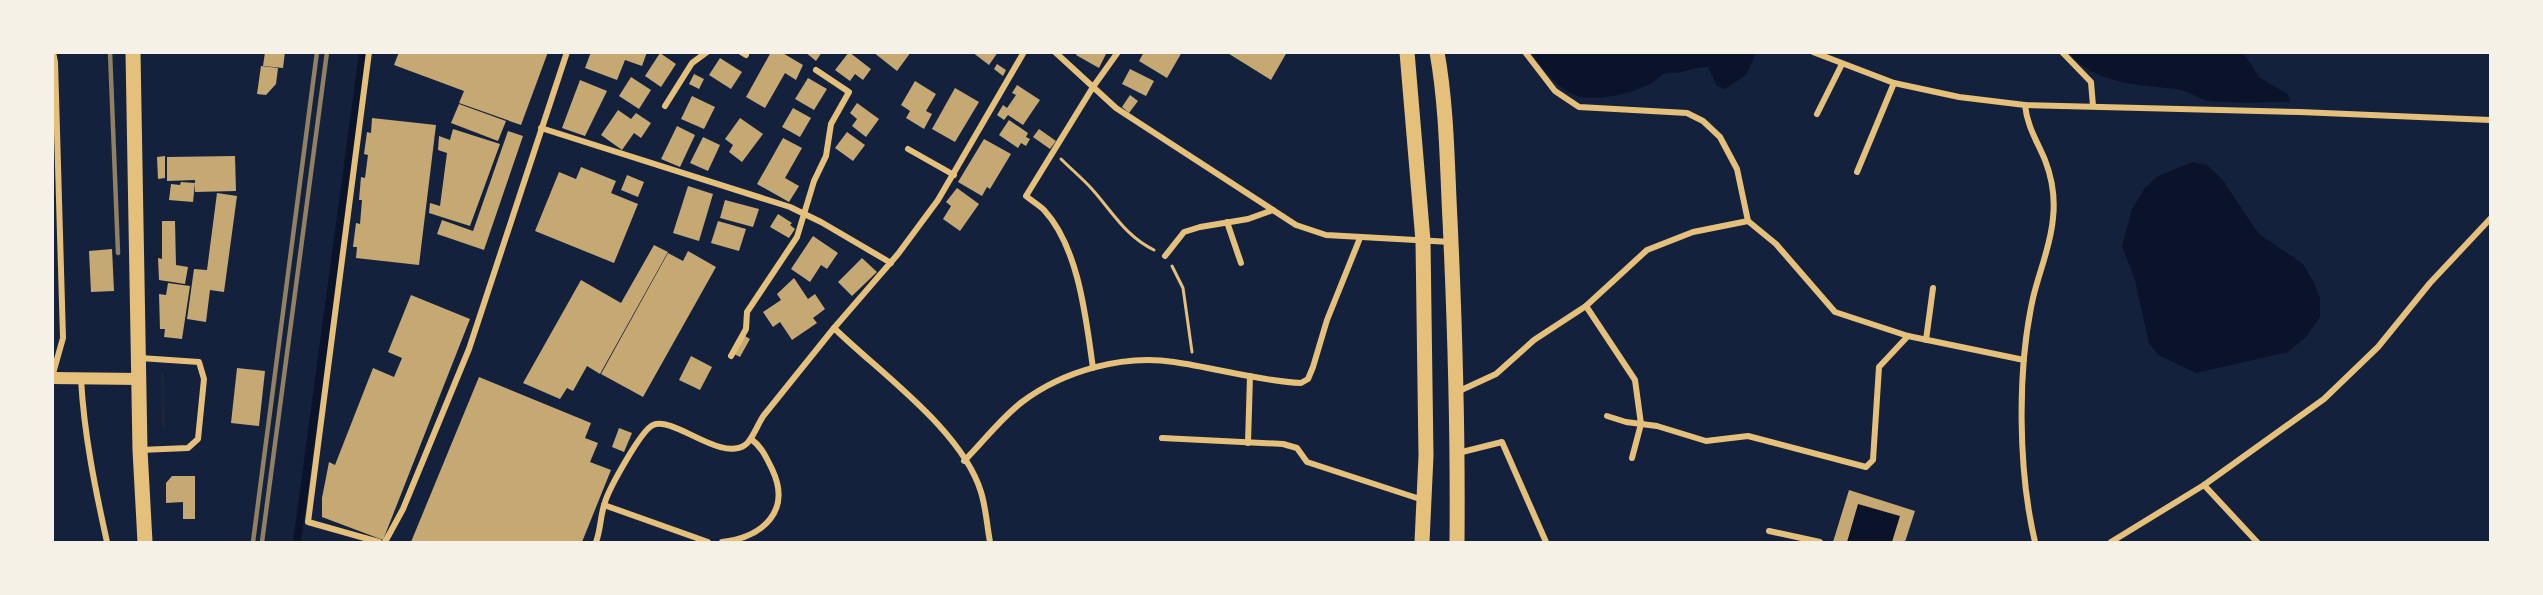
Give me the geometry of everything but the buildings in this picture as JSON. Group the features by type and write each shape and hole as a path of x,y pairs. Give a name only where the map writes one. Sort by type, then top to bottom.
{"highway":[{"path":"133,52 140,450 145,543"},
{"path":"1407,52 1423,241 1426,456 1422,543"},
{"path":"1437,52 1446,141 1451,242 1458,453 1457,543"}],"main road":[{"path":"52,378 140,379"}],"street":[{"path":"52,378 63,338 53,52"},
{"path":"369,52 308,522 379,543"},
{"path":"385,543 403,509 469,349 567,52"},
{"path":"665,106 692,63 707,52"},
{"path":"596,543 602,528 604,506 610,489 644,433 653,425 664,424 718,447 733,449 744,446 751,439 754,428 834,328 891,263 938,200 1024,52"},
{"path":"1055,52 1116,108 1151,133 1296,225 1326,235 1451,242"},
{"path":"1093,368 1081,292 1070,257 1044,211 1026,196 1093,87 1118,52"},
{"path":"1525,52 1555,92 1580,107 1687,113 1703,121 1720,137 1737,169 1748,221 1776,244 1835,312 1908,336 2024,360"},
{"path":"1813,52 1894,82 1959,97 2025,105 2490,120"},
{"path":"2062,52 2091,82 2093,106"},
{"path":"1817,114 1842,64"},
{"path":"730,356 746,329 747,312 797,237 814,181 826,156 831,124 849,92 816,70"},
{"path":"1857,172 1894,82"},
{"path":"2025,105 2027,122 2045,161 2050,180 2054,219 2033,298 2024,360 2022,395 2026,492 2035,543"},
{"path":"542,128 790,207 891,263"},
{"path":"908,148 954,175"},
{"path":"1165,256 1184,232 1248,219 1273,210"},
{"path":"2111,543 2204,485 2324,399 2378,347 2430,283 2490,219"},
{"path":"1456,393 1496,374 1534,340 1586,306 1647,250 1693,232 1748,221"},
{"path":"1227,222 1241,263"},
{"path":"964,461 1020,403 1044,387 1093,368 1119,362 1171,361 1301,383 1308,379 1313,367 1327,320 1360,238"},
{"path":"1926,340 1933,288"},
{"path":"1586,306 1635,380 1641,424 1632,458"},
{"path":"834,328 929,415 964,461 981,493 990,543"},
{"path":"1607,416 1657,426 1706,441 1748,436 1866,467 1873,460 1879,367 1908,336"},
{"path":"140,358 199,362 204,379 198,439 188,448 140,450"},
{"path":"1248,443 1250,376"},
{"path":"81,379 82,409 92,475 107,543"},
{"path":"1162,438 1283,444 1297,448 1307,462 1424,501"},
{"path":"722,543 756,533 771,520 778,508 779,492 774,474 760,446 751,439"},
{"path":"1458,453 1502,442 1546,543"},
{"path":"2204,485 2257,543"},
{"path":"604,506 708,543"},
{"path":"1769,531 1821,543"}],"path":[{"path":"1053,152 1091,188 1131,236 1165,256 1184,288 1194,365"}],"shaded area":[{"path":"359,53 368,53 301,542 293,542"},
{"path":"1532,53 1756,53 1746,75 1725,89 1717,86 1708,67 1703,67 1665,74 1652,83 1625,93 1593,98 1575,95 1563,88"},
{"path":"2069,53 2243,53 2260,78 2288,94 2290,102 2210,101 2180,90 2118,81 2091,71"},
{"path":"2193,162 2207,165 2222,179 2258,233 2303,264 2313,281 2320,298 2320,317 2306,337 2288,352 2196,373 2158,355 2149,343 2135,280 2122,246 2132,209 2144,189 2158,176"},
{"path":"161,373 164,373 165,428 162,429"},
{"path":"1858,504 1900,516 1892,542 1847,542"}],"railway":[{"path":"110,52 118,253"},
{"path":"253,542 317,52"},
{"path":"262,542 327,52"}]}
